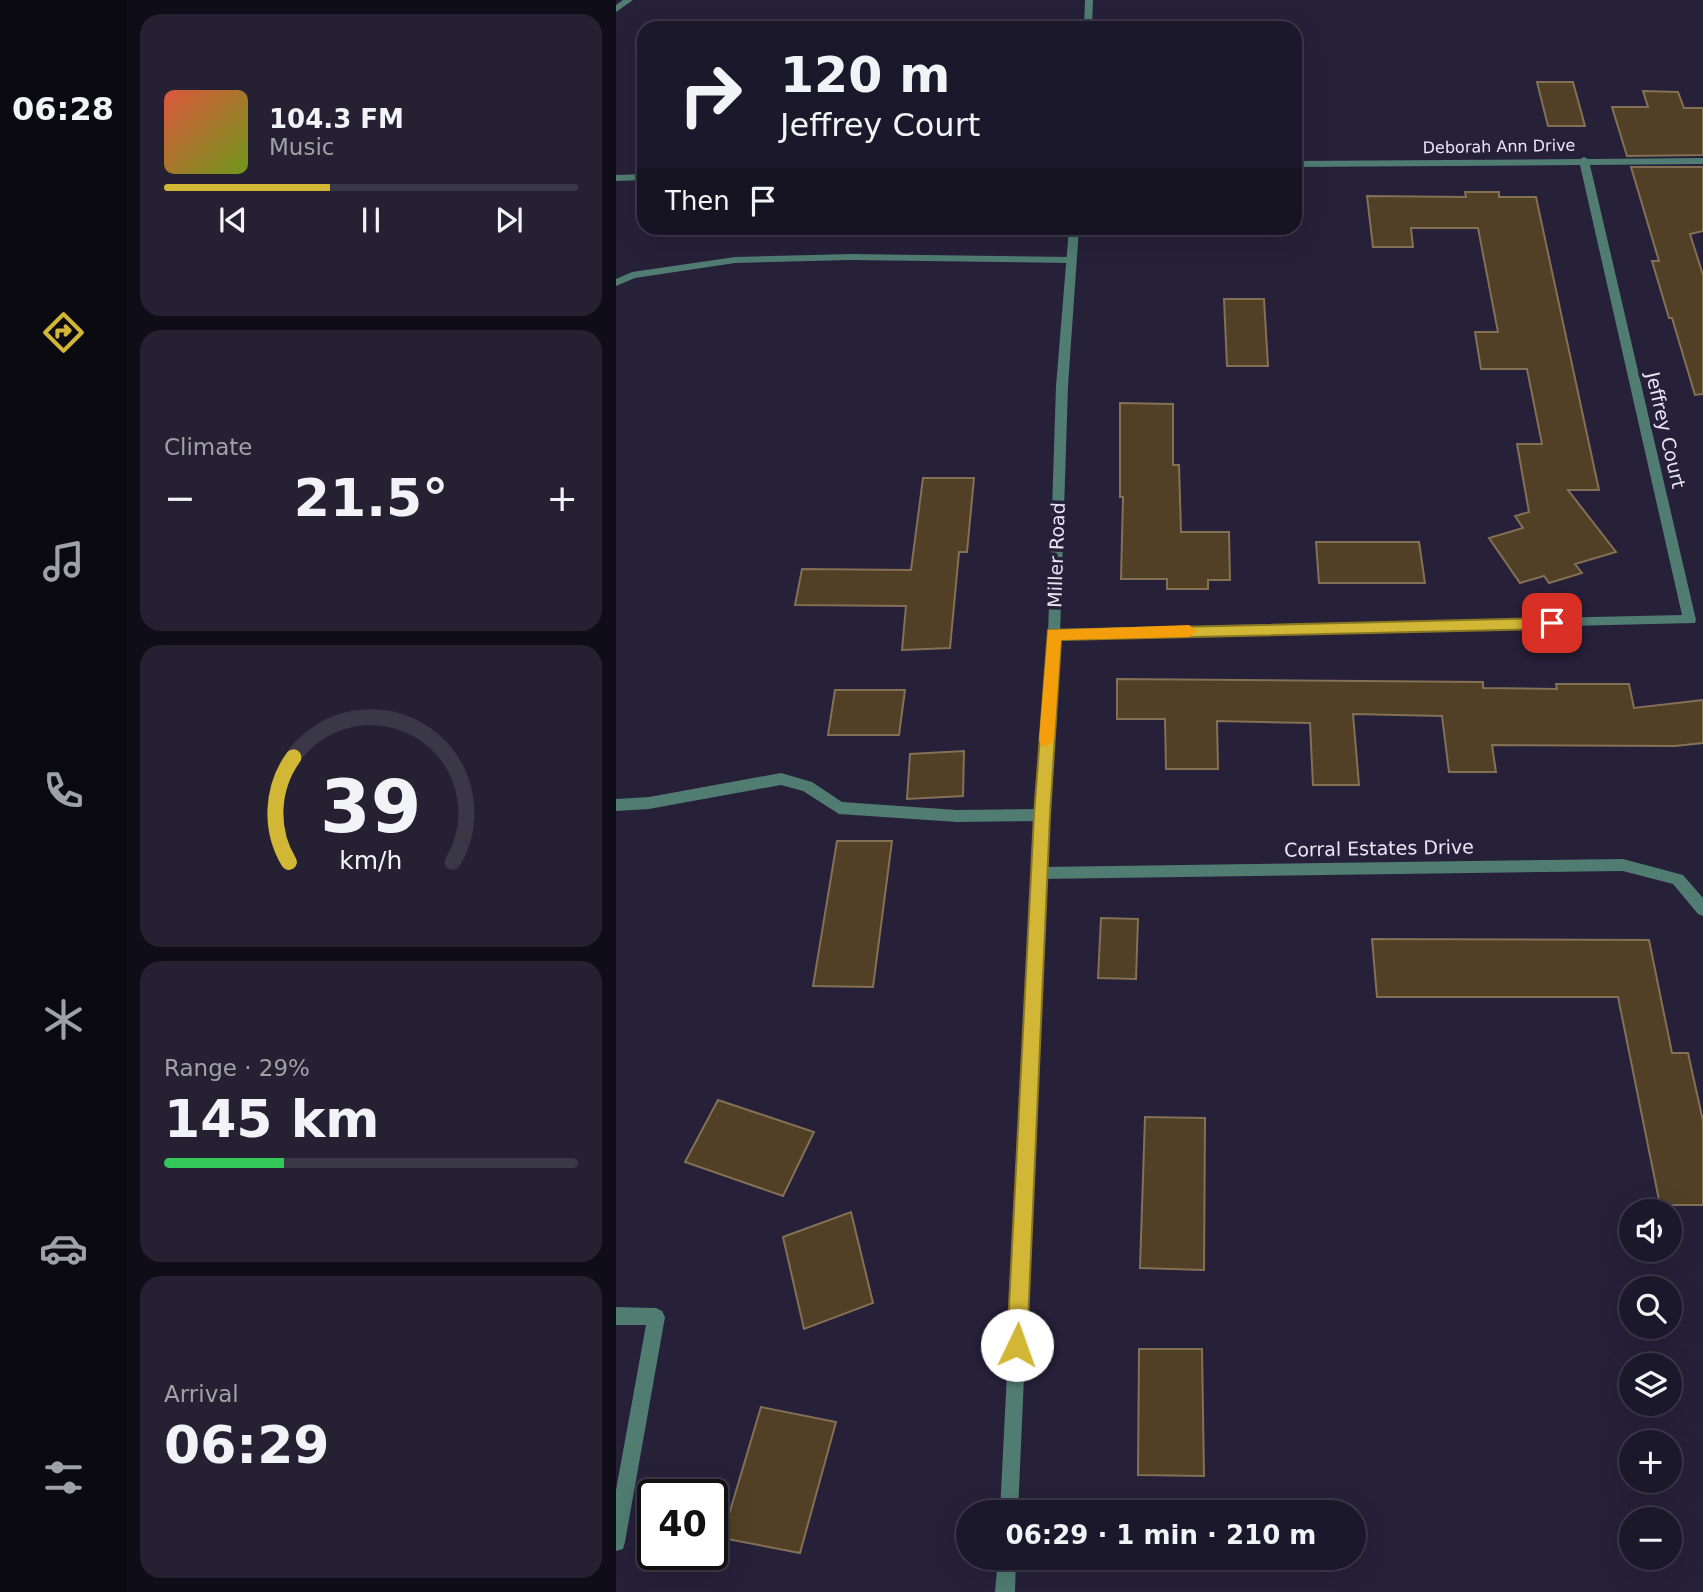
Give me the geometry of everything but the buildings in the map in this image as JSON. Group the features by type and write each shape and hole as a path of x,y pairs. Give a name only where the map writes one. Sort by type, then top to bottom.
{"street":[{"path":"616,9 629,0"},
{"path":"1088,21 1089,0"},
{"name":"Deborah Ann Drive","path":"1302,164 1584,160 1703,162"},
{"name":"Jeffrey Court","path":"1054,634 1690,620 1584,160"},
{"path":"616,178 637,177"},
{"name":"Miller Road","path":"1010,1500 1042,815 1054,634 1062,386 1074,235"},
{"path":"616,283 632,275 735,261 850,257 1072,260"},
{"path":"616,805 649,803 781,779 807,786 839,808 957,816 1042,815"},
{"name":"Corral Estates Drive","path":"1040,873 1623,865 1678,879 1703,909"},
{"path":"616,1316 656,1317 616,1542"},
{"path":"1005,1592 1006,1570"}],"slow traffic":[{"path":"1046,740 1054,634 1189,631"}],"route":[{"path":"1017,1345 1042,815 1054,634 1552,623"}]}
